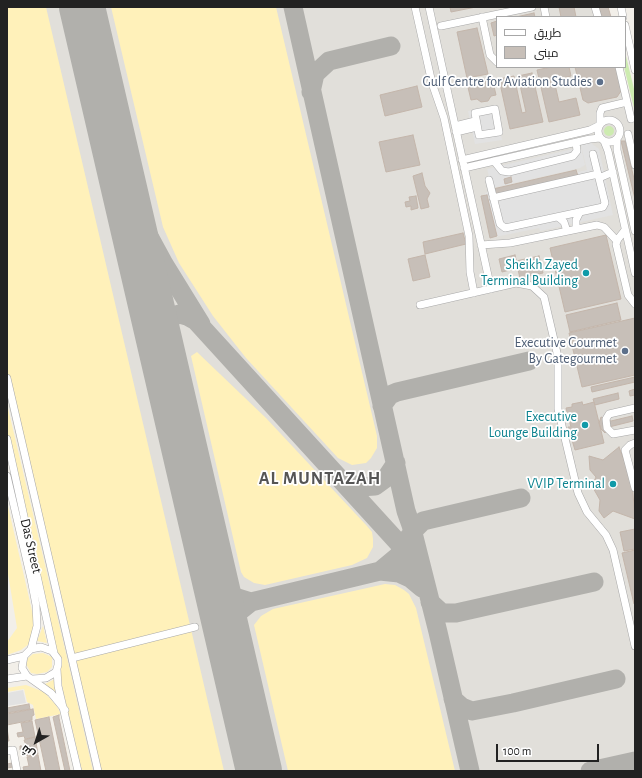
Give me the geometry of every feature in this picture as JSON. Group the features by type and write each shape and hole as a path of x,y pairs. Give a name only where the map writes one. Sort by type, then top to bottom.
{"street":[{"path":"415,7 432,83 444,118 469,236 470,272 474,293"},
{"path":"429,7 491,289"},
{"path":"441,26 511,9 532,7"},
{"path":"482,17 490,55 496,61"},
{"path":"626,30 635,70"},
{"path":"462,160 590,130 608,119 615,121 633,119 627,102 619,68"},
{"path":"627,102 602,108 598,132 608,149 635,273"},
{"path":"615,121 620,128 616,150 634,226"},
{"path":"455,129 476,124"},
{"path":"464,168 576,142 602,140 612,142 618,138 631,134 635,165"},
{"path":"494,161 502,171 509,172 572,156 577,151 576,142"},
{"path":"489,180 500,224 505,228 580,212 604,205 593,154"},
{"path":"493,198 599,178 613,172"},
{"path":"599,178 615,183"},
{"path":"576,229 576,220 580,212"},
{"path":"558,217 564,222 567,231"},
{"path":"481,244 510,243 599,225 604,227 617,241 628,295 635,304"},
{"path":"617,241 625,230"},
{"path":"420,305 516,283 527,284 536,289 546,302 558,357 558,408 578,493 587,512 602,529 610,543 635,646"},
{"path":"7,378 98,771"},
{"path":"635,408 609,414 606,419 607,428 612,434 635,430"},
{"name":"Das Street","path":"7,439 54,653"},
{"path":"635,443 630,445 625,450 635,488"},
{"name":"Das Street","path":"8,481 32,579 36,605 37,626 31,649"},
{"path":"72,658 195,627"},
{"path":"7,660 24,656 31,649 41,647 49,649 58,659 58,686 65,710 78,771"},
{"path":"24,656 22,666 30,677 51,693 65,710"},
{"path":"7,679 30,677 46,678 53,674 57,669"},
{"path":"7,751 13,750 17,771"}],"shaded area":[{"path":"7,7 608,7 611,16 496,16 496,68 623,68 635,115 635,771 93,771 7,398"},
{"path":"495,106 502,140 475,144 468,111"},
{"path":"591,143 599,149 613,215 540,231 539,228 495,237 485,193 587,170 581,145"},
{"path":"581,147 585,165 580,168 492,188 487,169"},
{"path":"23,690 26,703 7,706 7,693"}],"green space":[{"path":"626,56 635,93 635,112 624,68 626,68"},
{"path":"607,126 611,126 613,127 613,135 607,136 604,133 604,129"}],"sand":[{"path":"7,7 46,7 224,771 98,771 7,377"},
{"path":"111,7 276,7 377,436 377,448 366,463 352,465 338,458 246,358 213,316 179,263 163,227"},
{"path":"197,352 266,418 372,532 373,547 367,558 352,565 265,585 254,583 244,577 241,572 191,356"},
{"path":"7,404 93,771 82,771 63,691 61,663 57,656 7,449"},
{"path":"7,502 35,624 29,644 21,650 7,655 7,642 17,628 7,568"},
{"path":"385,584 395,585 404,590 409,594 416,608 455,771 288,771 254,625 261,616 273,609"},
{"path":"43,626 47,643 37,641"},
{"path":"43,653 52,657 52,667 47,672 37,674 31,673 26,664 28,658 33,654"},
{"path":"55,679 59,698 45,684"},
{"path":"26,685 44,692 56,705 61,714 36,719 33,705 27,702 24,689 7,692 7,688"}],"building":[{"path":"450,7 476,7 451,12"},
{"path":"559,7 574,7 576,16 561,16"},
{"path":"599,7 608,7 611,16 602,16"},
{"path":"534,13 535,16 520,16"},
{"path":"496,21 496,35 494,36 491,23"},
{"path":"477,28 488,74 467,78 457,32"},
{"path":"546,68 569,68 571,76 554,80 559,102 576,98 580,115 549,122 537,70"},
{"path":"575,68 618,68 623,88 617,97 588,103 583,100"},
{"path":"532,73 543,122 510,129 499,79 514,76 522,113 526,112 518,76"},
{"path":"492,78 496,95 491,96 488,101 481,102 477,99 471,100 467,83"},
{"path":"417,86 422,107 385,116 380,95"},
{"path":"413,135 420,165 386,172 379,142"},
{"path":"621,141 625,141 635,183 635,199"},
{"path":"576,170 578,176 494,195 493,189"},
{"path":"422,173 425,186 430,193 427,199 429,207 421,209 413,176"},
{"path":"511,177 512,182 505,184 504,179"},
{"path":"487,195 497,236 490,238 481,196"},
{"path":"416,196 418,208 411,210 411,206 406,207 405,202 410,201 409,197"},
{"path":"463,233 466,244 425,254 423,242"},
{"name":"Sheikh Zayed Terminal Building","path":"606,235 621,299 565,312 550,248"},
{"path":"425,255 430,277 413,281 408,259"},
{"path":"515,255 518,268 502,272 499,259"},
{"path":"539,256 543,273 520,278 516,261"},
{"path":"617,303 621,320 570,332 566,315"},
{"path":"635,318 635,375 582,387 569,333"},
{"path":"635,377 635,382 592,392 591,387"},
{"path":"635,389 635,395 630,396 629,391"},
{"path":"618,393 619,399 595,405 593,399"},
{"name":"Executive Lounge Building","path":"582,402 583,405 594,402 604,443 575,450 568,427 571,427 566,408 572,407 572,404"},
{"path":"632,416 633,421 609,427 605,433 601,429 599,423 601,417 611,421"},
{"name":"VVIP Terminal","path":"619,447 632,481 635,519 613,511 604,518 599,511 600,500 592,486 596,477 590,470 589,456 603,460"},
{"path":"635,529 635,549 624,551 620,532"},
{"path":"635,550 635,604 634,604 622,553"},
{"path":"29,704 30,709 7,713 7,708"},
{"path":"33,709 34,715 32,716 32,720 7,725 7,714"},
{"path":"59,715 70,771 65,771 53,717"},
{"path":"49,717 60,771 46,771 35,720"},
{"path":"32,721 35,737 25,739 24,736 18,737 17,733 23,732 21,723"},
{"path":"7,728 9,741 7,741"},
{"path":"35,737 38,754 27,756 26,749 20,750 20,746 26,745 24,740"},
{"path":"38,755 41,771 24,771 23,767 29,766 27,757"},
{"path":"12,763 13,767 7,768 7,764"}],"taxiway":[{"path":"293,7 406,511 411,525 438,632 470,771"},
{"path":"311,92 315,74 329,61 391,46"},
{"path":"116,151 139,218 164,264 201,324"},
{"path":"162,351 164,329 173,316 180,314 196,321 403,548 414,570"},
{"path":"382,406 390,395 397,392 529,361"},
{"path":"342,480 360,487 375,486 386,478 396,463"},
{"path":"413,534 415,529 423,521 521,498"},
{"path":"408,538 398,556 380,571 399,573 410,578 422,588"},
{"path":"213,569 222,588 235,597 251,602"},
{"path":"230,643 228,628 236,614 251,602 380,571"},
{"path":"430,602 442,613 456,613 594,582"},
{"path":"453,699 462,707 472,711 616,679"},
{"path":"590,771 635,761"}],"runway":[{"path":"82,7 259,771"}],"place":[{"name":"Gulf Centre for Aviation Studies","path":"600,82"},
{"name":"Sheikh Zayed Terminal Building","path":"586,273"},
{"name":"Executive Gourmet By Gategourmet","path":"625,351"},
{"name":"Executive Lounge Building","path":"585,425"},
{"name":"VVIP Terminal","path":"613,484"}],"district":[{"name":"AL MUNTAZAH","path":"320,479"}]}
